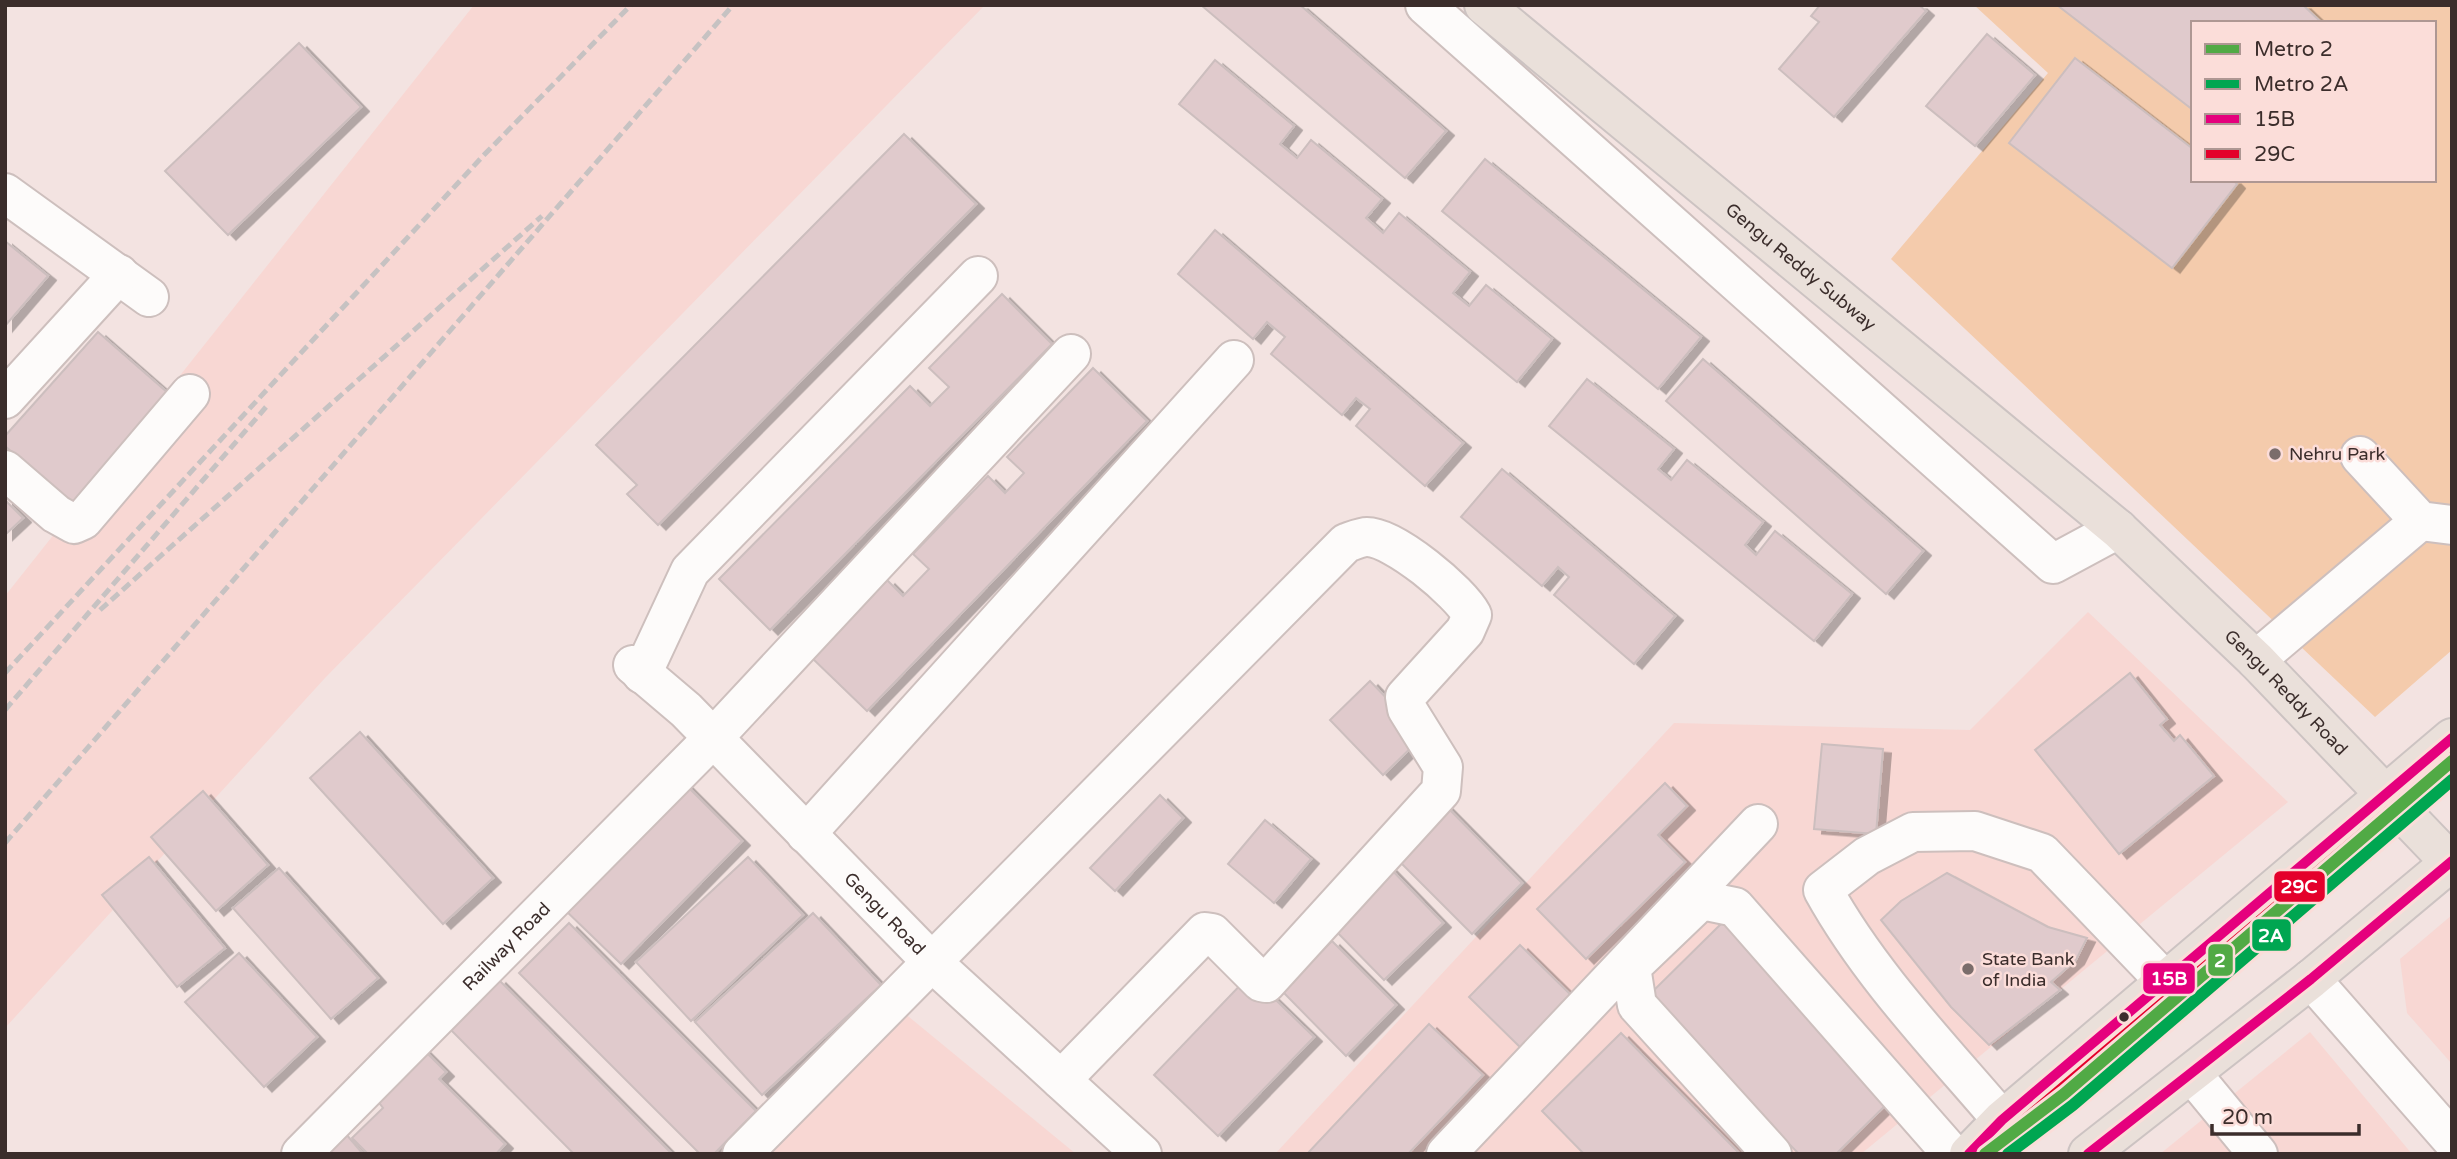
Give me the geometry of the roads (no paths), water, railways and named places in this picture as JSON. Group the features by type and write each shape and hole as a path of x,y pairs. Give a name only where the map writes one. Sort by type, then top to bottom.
{"main road":[{"name":"Gengu Reddy Subway","path":"1484,5 2118,529"},
{"name":"Gengu Reddy Road","path":"2118,529 2256,660 2451,861"},
{"path":"1969,1154 2002,1120 2452,738"},
{"path":"2088,1154 2311,979 2451,861"}],"street":[{"path":"1424,5 2053,564 2118,529"},
{"path":"5,193 149,297"},
{"path":"5,399 118,274"},
{"name":"Gengu Road","path":"978,276 690,570 638,669 686,710 933,963 1142,1154"},
{"name":"Railway Road","path":"301,1154 713,738 1071,354"},
{"path":"806,834 1234,360"},
{"path":"5,470 56,514 74,524 83,520 190,394"},
{"path":"2256,660 2436,523 2360,456"},
{"path":"742,1154 1346,543 1368,537 1392,545 1457,593 1472,615 1465,631 1405,698 1407,709 1443,767 1441,791 1266,983 1261,982 1212,933 1205,932 1061,1080"},
{"path":"1446,1154 1758,824"},
{"path":"2002,1120 1901,1002 1843,927 1823,890 1867,856 1913,832 1975,831 2042,853 2165,981"},
{"path":"1772,1154 1637,1005 1631,967 1701,900 1735,907 1952,1154"},
{"path":"2311,979 2452,1140"},
{"path":"2192,1074 2258,1154"}],"railway":[{"path":"5,673 483,156 631,5"},
{"path":"5,843 733,5"},
{"path":"100,610 542,216"},
{"path":"5,710 266,407"}],"metro line":[{"name":"2","path":"1985,1154 2064,1094 2452,761"},
{"name":"2A","path":"2008,1154 2073,1105 2452,780"}],"place":[{"name":"Nehru Park","path":"2275,454"},
{"name":"State Bank of India","path":"1968,969"}]}
